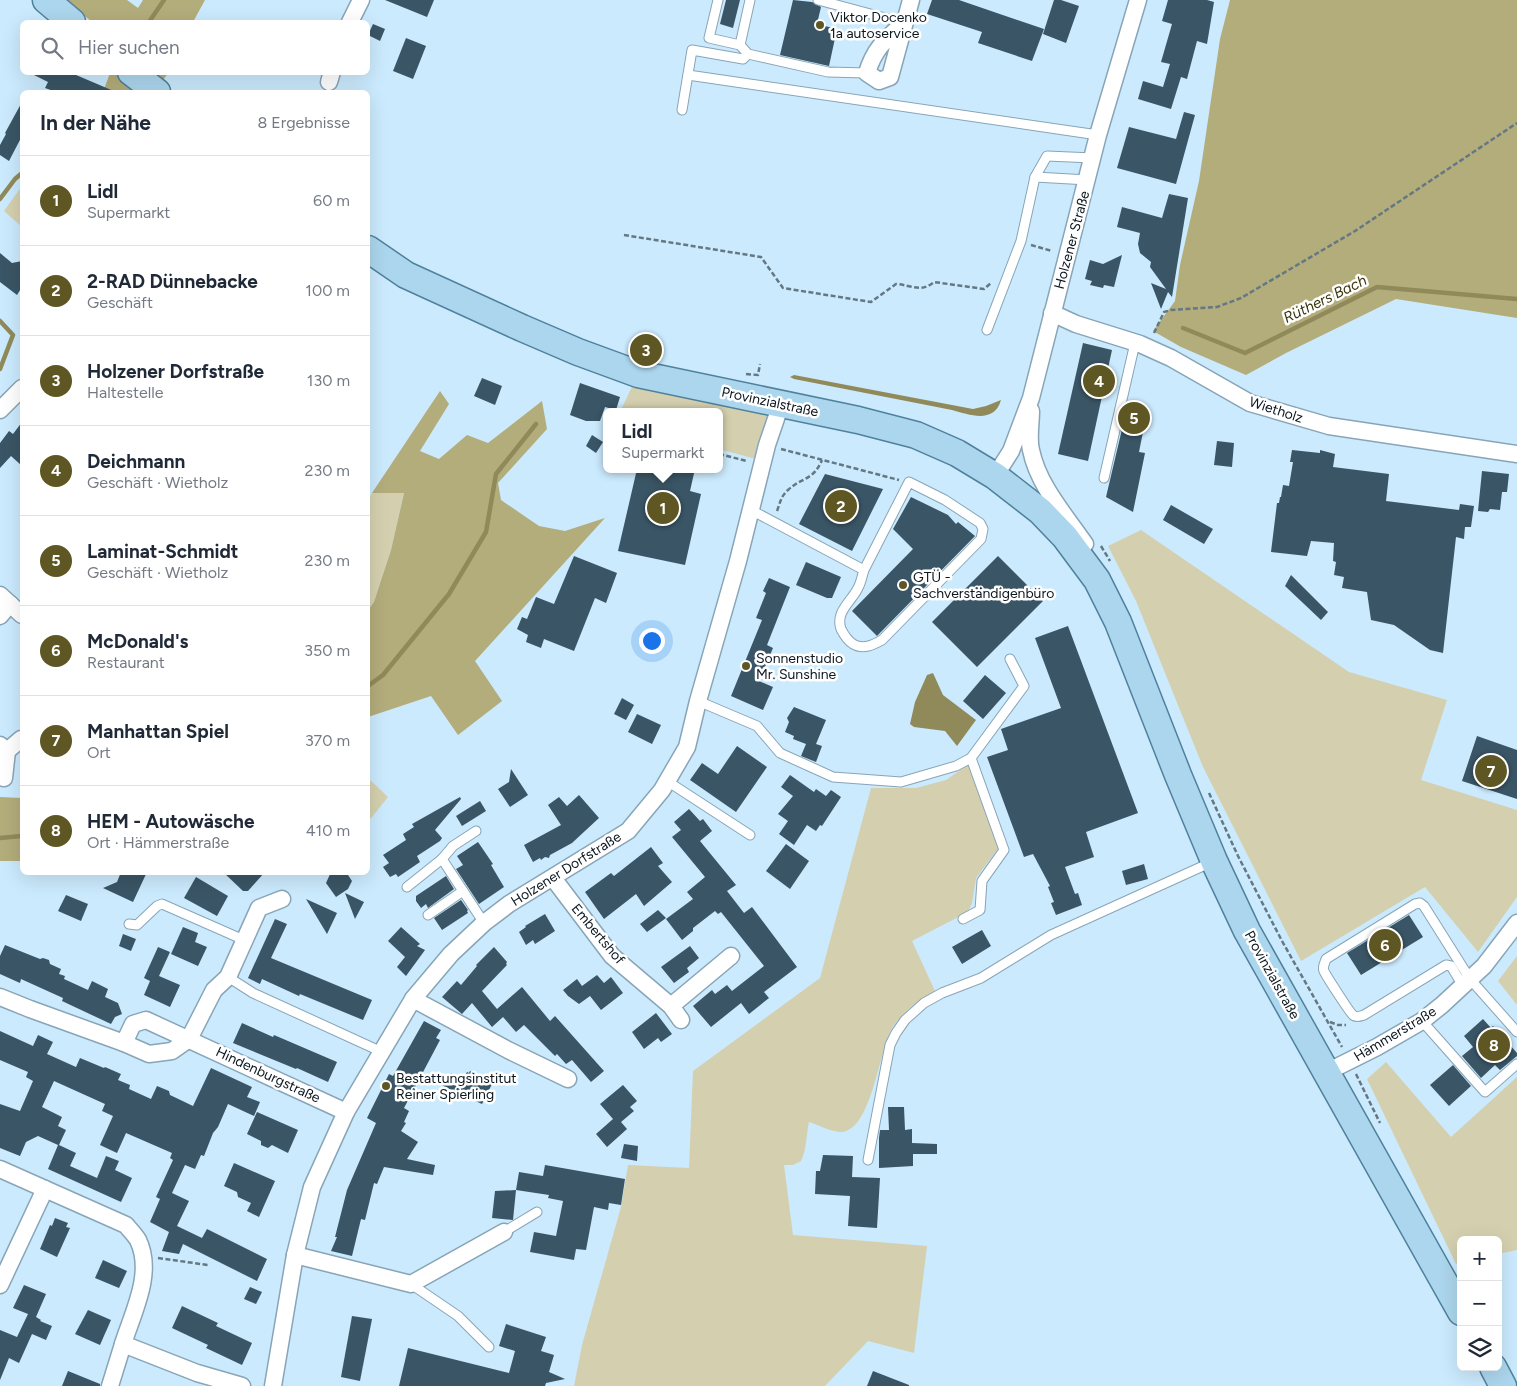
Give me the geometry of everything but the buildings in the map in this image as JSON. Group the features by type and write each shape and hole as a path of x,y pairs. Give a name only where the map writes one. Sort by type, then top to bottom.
{"main road":[{"path":"46,0 70,20"},
{"path":"135,75 154,90"},
{"name":"Provinzialstraße","path":"370,250 406,275 578,352 638,374 858,420 916,435 957,452 995,476 1040,511 1065,537 1097,580 1118,622 1214,861 1247,931 1457,1305"},
{"path":"1494,1371 1503,1386"}],"street":[{"path":"351,20 360,0"},
{"path":"904,23 885,39 872,57 867,73 879,81 890,77 911,0"},
{"name":"Holzener Straße","path":"995,476 1011,451 1031,398 1098,135 1138,0"},
{"name":"Wietholz","path":"1052,314 1076,324 1137,343 1171,358 1250,403 1329,426 1517,454"},
{"path":"0,410 20,390"},
{"name":"Provinzialstraße","path":"1031,398 1030,449 1047,490 1100,566 1120,608 1118,622"},
{"name":"Holzener Dorfstraße","path":"273,1386 295,1255 312,1187 346,1112 413,999 450,954 484,923 509,904 628,830 662,790 686,747 738,561 767,445 781,404"},
{"path":"3,605 20,614"},
{"path":"4,778 3,748 20,740"},
{"name":"Embertshof","path":"552,878 612,956 671,1006 681,1020"},
{"path":"0,997 149,1054 172,1051 190,1039 214,990 228,976 258,908 282,899"},
{"name":"Hämmerstraße","path":"1327,1072 1377,1047 1422,1021 1442,1006 1484,966 1517,923"},
{"path":"671,1006 731,956"},
{"path":"413,999 508,1050 568,1079"},
{"name":"Hindenburgstraße","path":"124,1044 133,1024 146,1020 346,1112"},
{"path":"0,1169 126,1225 138,1239 144,1256 145,1271 110,1386"},
{"path":"0,1285 46,1189"},
{"path":"295,1255 411,1284 504,1232"},
{"path":"123,1344 197,1373 242,1386"}],"lane":[{"path":"718,0 709,38 740,45 748,54 828,72 867,73"},
{"path":"740,45 750,0"},
{"path":"818,0 904,23"},
{"path":"682,110 692,50 743,60 748,54"},
{"path":"688,75 1098,135"},
{"path":"987,330 1021,242 1035,177 1047,156 1093,158"},
{"path":"1035,177 1088,180"},
{"path":"1104,478 1137,343"},
{"path":"910,482 945,500 980,523 983,529 981,539 882,640 866,647 851,643 846,638 840,625 840,617 859,588 864,570 910,482"},
{"path":"751,510 864,570"},
{"path":"698,701 757,726 780,753 833,777 901,782 956,766 971,758 1024,686 1010,659"},
{"path":"963,919 980,910 982,881 1004,850 971,758"},
{"path":"667,781 750,835"},
{"path":"407,887 442,859 453,846 476,831"},
{"path":"442,859 484,923"},
{"path":"868,1160 890,1045 896,1033 914,1011 942,993 981,978 1052,935 1214,861"},
{"path":"428,915 463,891"},
{"path":"129,924 137,925 157,906 162,904 244,940"},
{"path":"1466,982 1424,906 1420,904 1415,904 1326,959 1323,970 1352,1015 1358,1017 1446,965 1450,966 1466,982 1517,1032"},
{"path":"228,976 253,993 382,1052"},
{"path":"1422,1021 1485,1092 1517,1064"},
{"path":"504,1232 537,1212"},
{"path":"411,1284 458,1316 489,1347"}],"path":[{"path":"1137,343 1149,341 1164,312 1217,307 1241,298 1355,231 1517,123"},
{"path":"624,235 761,257 783,288 871,302 896,284 928,288 934,282 984,289 993,280"},
{"path":"1021,242 1051,251 1069,253"},
{"path":"758,375 760,364"},
{"path":"767,445 896,479"},
{"path":"723,455 762,466"},
{"path":"774,522 781,498 788,489 813,476 822,460"},
{"path":"1098,542 1113,567"},
{"path":"1208,790 1238,856 1282,941 1350,1061 1383,1128"},
{"path":"144,1256 208,1265"}],"shaded area":[{"path":"66,0 127,0 138,8 143,0 205,0 194,20 90,20"},
{"path":"1230,0 1517,0 1517,318 1396,299 1286,353 1246,375 1181,347 1153,331 1175,301 1180,265 1199,181 1220,39"},
{"path":"109,75 167,75 156,90 104,90"},
{"path":"20,189 20,225 4,211"},
{"path":"638,374 781,404 763,461 723,450 723,408 622,408"},
{"path":"794,375 973,409 1001,400 998,408 993,412 981,416 790,377"},
{"path":"440,391 449,404 420,451 439,459 467,435 488,443 542,401 547,429 498,483 501,500 539,526 565,531 605,518 475,661 502,701 458,735 431,696 370,716 370,607 374,602 391,550 404,493 372,493"},
{"path":"404,492 391,550 374,602 370,607 370,497 372,493"},
{"path":"1141,530 1349,672 1447,700 1421,780 1517,810 1517,897 1478,952 1425,887 1301,961 1203,767 1136,601 1108,546"},
{"path":"933,673 943,695 976,720 957,746 945,731 914,727 910,724 915,702 927,675"},
{"path":"969,764 1000,846 976,878 972,903 968,912 912,941 935,991 911,1007 892,1028 868,1104 861,1118 852,1128 842,1132 829,1130 809,1122 801,1161 793,1165 784,1165 793,1235 927,1246 914,1353 868,1341 825,1386 574,1386 582,1345 621,1207 628,1165 689,1168 693,1071 820,978 871,788 916,788 946,780"},
{"path":"370,780 388,797 370,820"},
{"path":"0,797 20,798 20,861 0,861"},
{"path":"1517,956 1517,1005 1498,981"},
{"path":"1386,1062 1451,1137 1517,1077 1517,1250 1502,1253 1502,1236 1457,1236 1456,1264 1367,1079"}],"waterway":[{"path":"150,20 164,0"},
{"path":"0,199 20,175"},
{"name":"Rüthers Bach","path":"1183,328 1245,353 1377,287 1517,299"},
{"path":"0,321 13,335 0,369"},
{"path":"370,685 383,675 449,594 486,532 496,474 536,424"},
{"name":"Rüthers Bach","path":"0,838 20,836"}],"place":[{"name":"Viktor Docenko 1a autoservice","path":"820,25"},
{"name":"Holzener Dorfstraße","path":"646,350"},
{"name":"Deichmann","path":"1099,381"},
{"name":"Laminat-Schmidt","path":"1134,418"},
{"name":"2-RAD Dünnebacke","path":"841,506"},
{"name":"Lidl","path":"663,508"},
{"name":"GTÜ - Sachverständigenbüro","path":"903,585"},
{"name":"Sonnenstudio Mr. Sunshine","path":"746,666"},
{"name":"Manhattan Spiel","path":"1491,771"},
{"name":"McDonald's","path":"1385,945"},
{"name":"HEM - Autowäsche","path":"1494,1045"},
{"name":"Bestattungsinstitut Reiner Spierling","path":"386,1086"}]}
